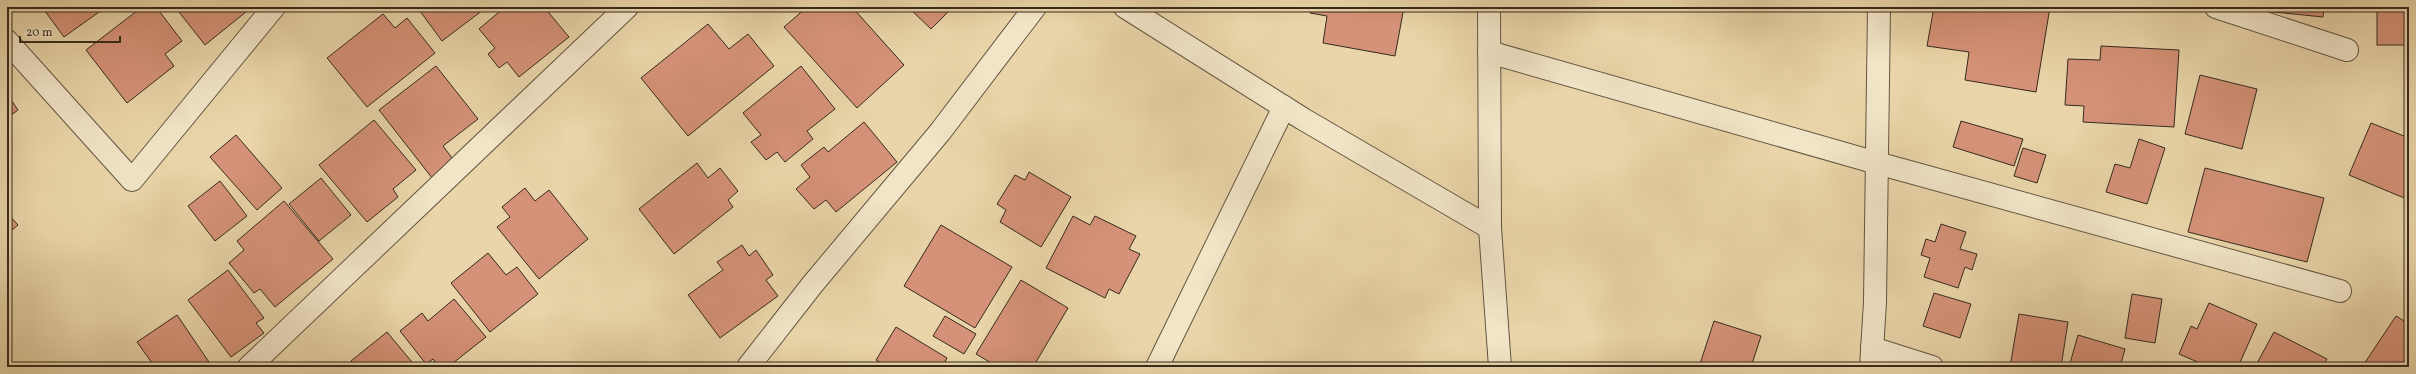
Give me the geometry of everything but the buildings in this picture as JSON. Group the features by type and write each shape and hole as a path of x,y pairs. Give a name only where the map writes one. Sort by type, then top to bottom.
{"street":[{"path":"7,41 132,180 274,7"},
{"path":"249,367 628,7"},
{"path":"748,367 812,285 940,132 1035,7"},
{"path":"1125,7 1284,107 1490,228"},
{"path":"1489,7 1490,228 1503,365"},
{"path":"1879,7 1877,163 1871,357 1932,367"},
{"path":"2216,7 2347,50"},
{"path":"1489,52 1877,163 2340,291"},
{"path":"1157,367 1284,107"}]}
